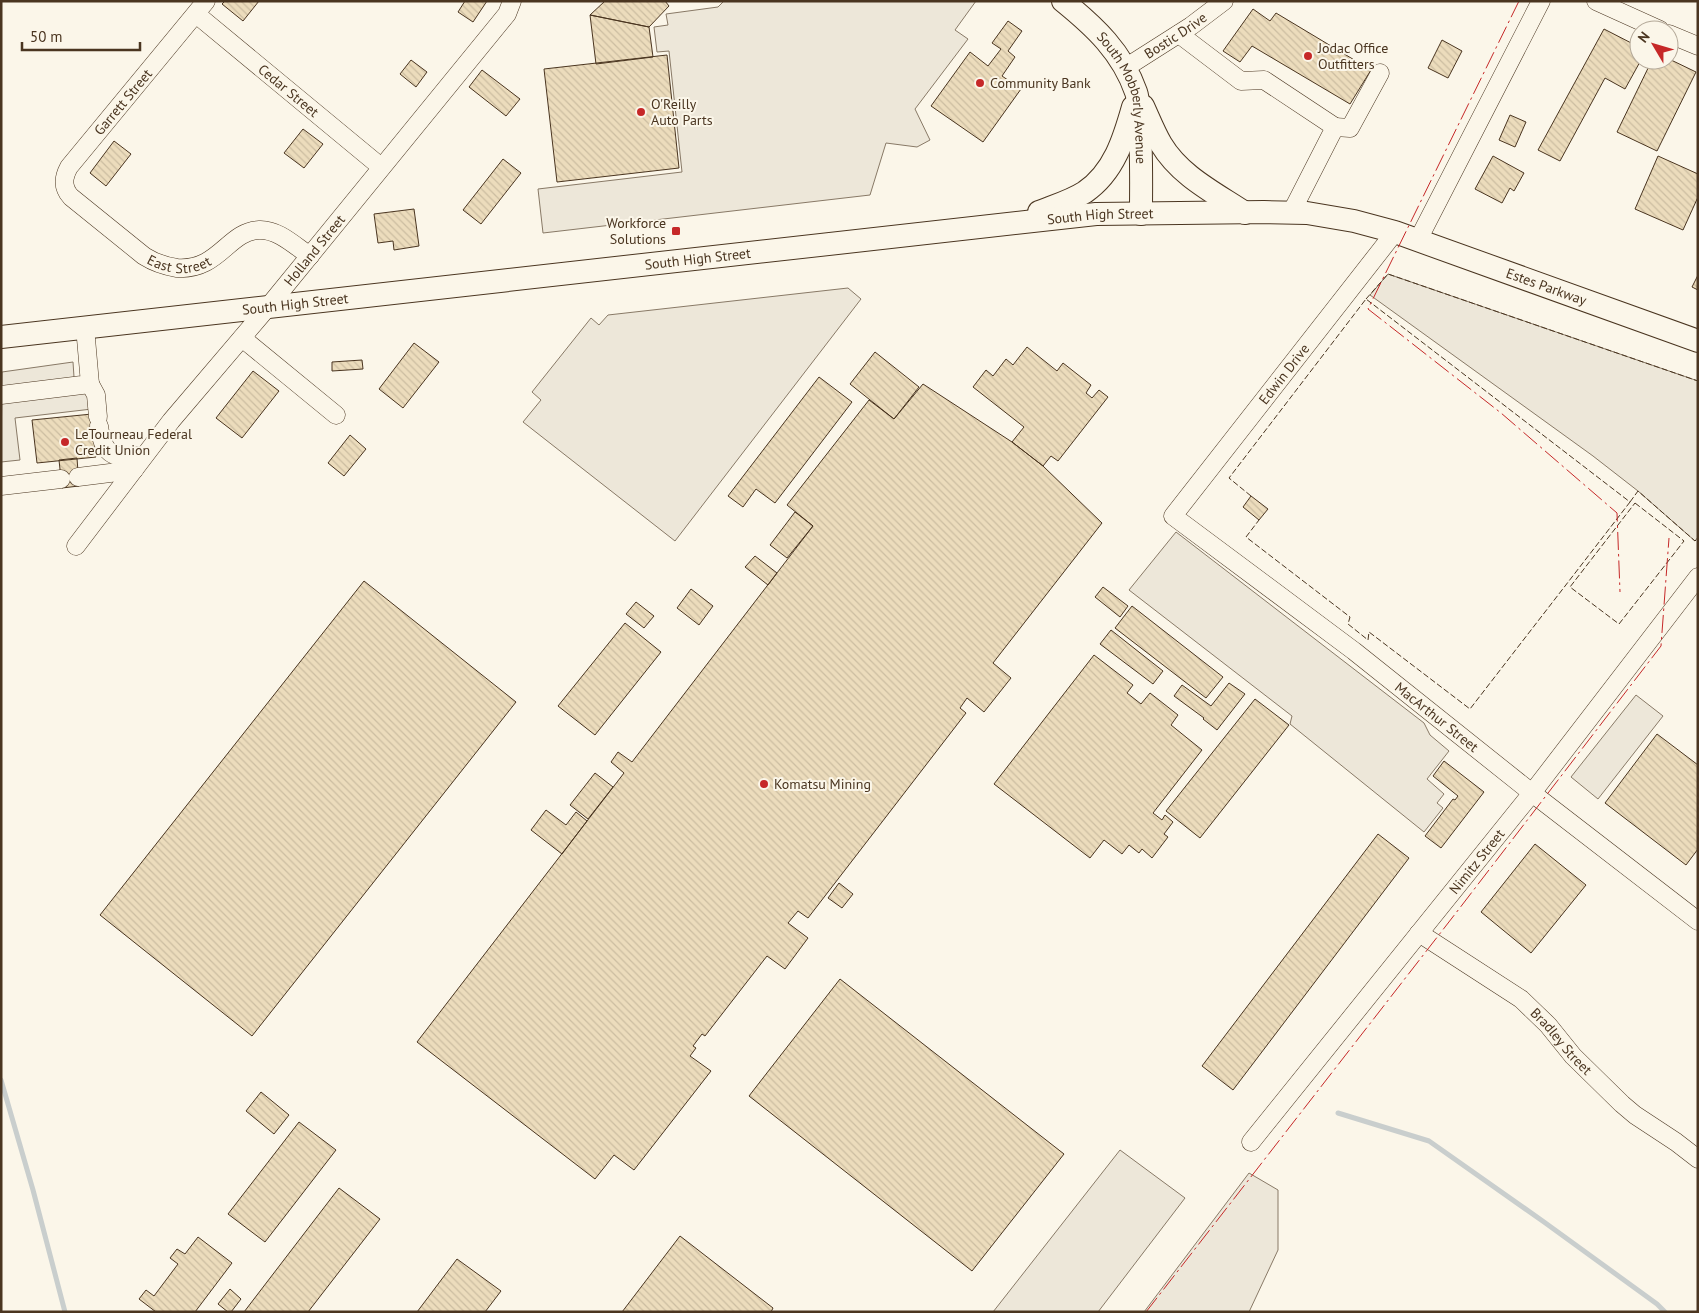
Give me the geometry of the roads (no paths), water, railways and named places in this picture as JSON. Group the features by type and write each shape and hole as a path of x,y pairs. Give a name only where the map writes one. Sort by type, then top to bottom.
{"main road":[{"name":"South Mobberly Avenue","path":"1063,1 1097,29 1112,47 1125,68 1137,94 1141,136 1141,214"},
{"path":"1137,94 1162,145 1177,165 1193,179 1245,213"},
{"path":"1010,224 1071,199 1092,186 1112,164 1120,149 1137,94"},
{"name":"South High Street","path":"1,337 1096,214 1291,213 1329,216 1395,232"},
{"name":"Estes Parkway","path":"1395,232 1698,341"}],"street":[{"name":"Holland Street","path":"76,546 182,408 268,307 507,14 512,1"},
{"name":"Bostic Drive","path":"1125,68 1179,34 1224,1"},
{"path":"1418,240 1541,1"},
{"path":"1596,1 1638,20"},
{"name":"Cedar Street","path":"201,8 381,167"},
{"name":"Garrett Street","path":"64,182 65,174 69,167 201,8"},
{"path":"1179,34 1241,81 1264,80 1335,127 1350,128 1380,73"},
{"path":"1679,38 1698,46"},
{"path":"1291,213 1335,127"},
{"name":"East Street","path":"64,182 66,190 71,197 144,256 157,264 178,268 196,266 211,260 239,237 259,230 279,235 310,256"},
{"name":"Edwin Drive","path":"1174,516 1395,232"},
{"path":"85,328 90,384 96,395 98,422 103,445 117,457 144,456"},
{"path":"242,338 336,416"},
{"path":"1,395 90,384"},
{"path":"78,477 134,470"},
{"path":"1,486 61,479"},
{"name":"MacArthur Street","path":"1174,516 1354,651 1532,793 1698,921"},
{"name":"Nimitz Street","path":"1250,1142 1532,793 1698,577"},
{"name":"Bradley Street","path":"1419,933 1521,999 1548,1025 1573,1056 1635,1116 1676,1142 1698,1159"}],"waterway":[{"path":"1,1080 33,1190 65,1312"},
{"path":"1338,1113 1429,1141 1544,1222 1657,1304 1665,1312"}],"place":[{"name":"Jodac Office Outfitters","path":"1308,56"},
{"name":"Community Bank","path":"980,83"},
{"name":"O'Reilly Auto Parts","path":"641,112"},
{"name":"Workforce Solutions","path":"676,231"},
{"name":"LeTourneau Federal Credit Union","path":"65,442"},
{"name":"Komatsu Mining","path":"764,784"}]}
